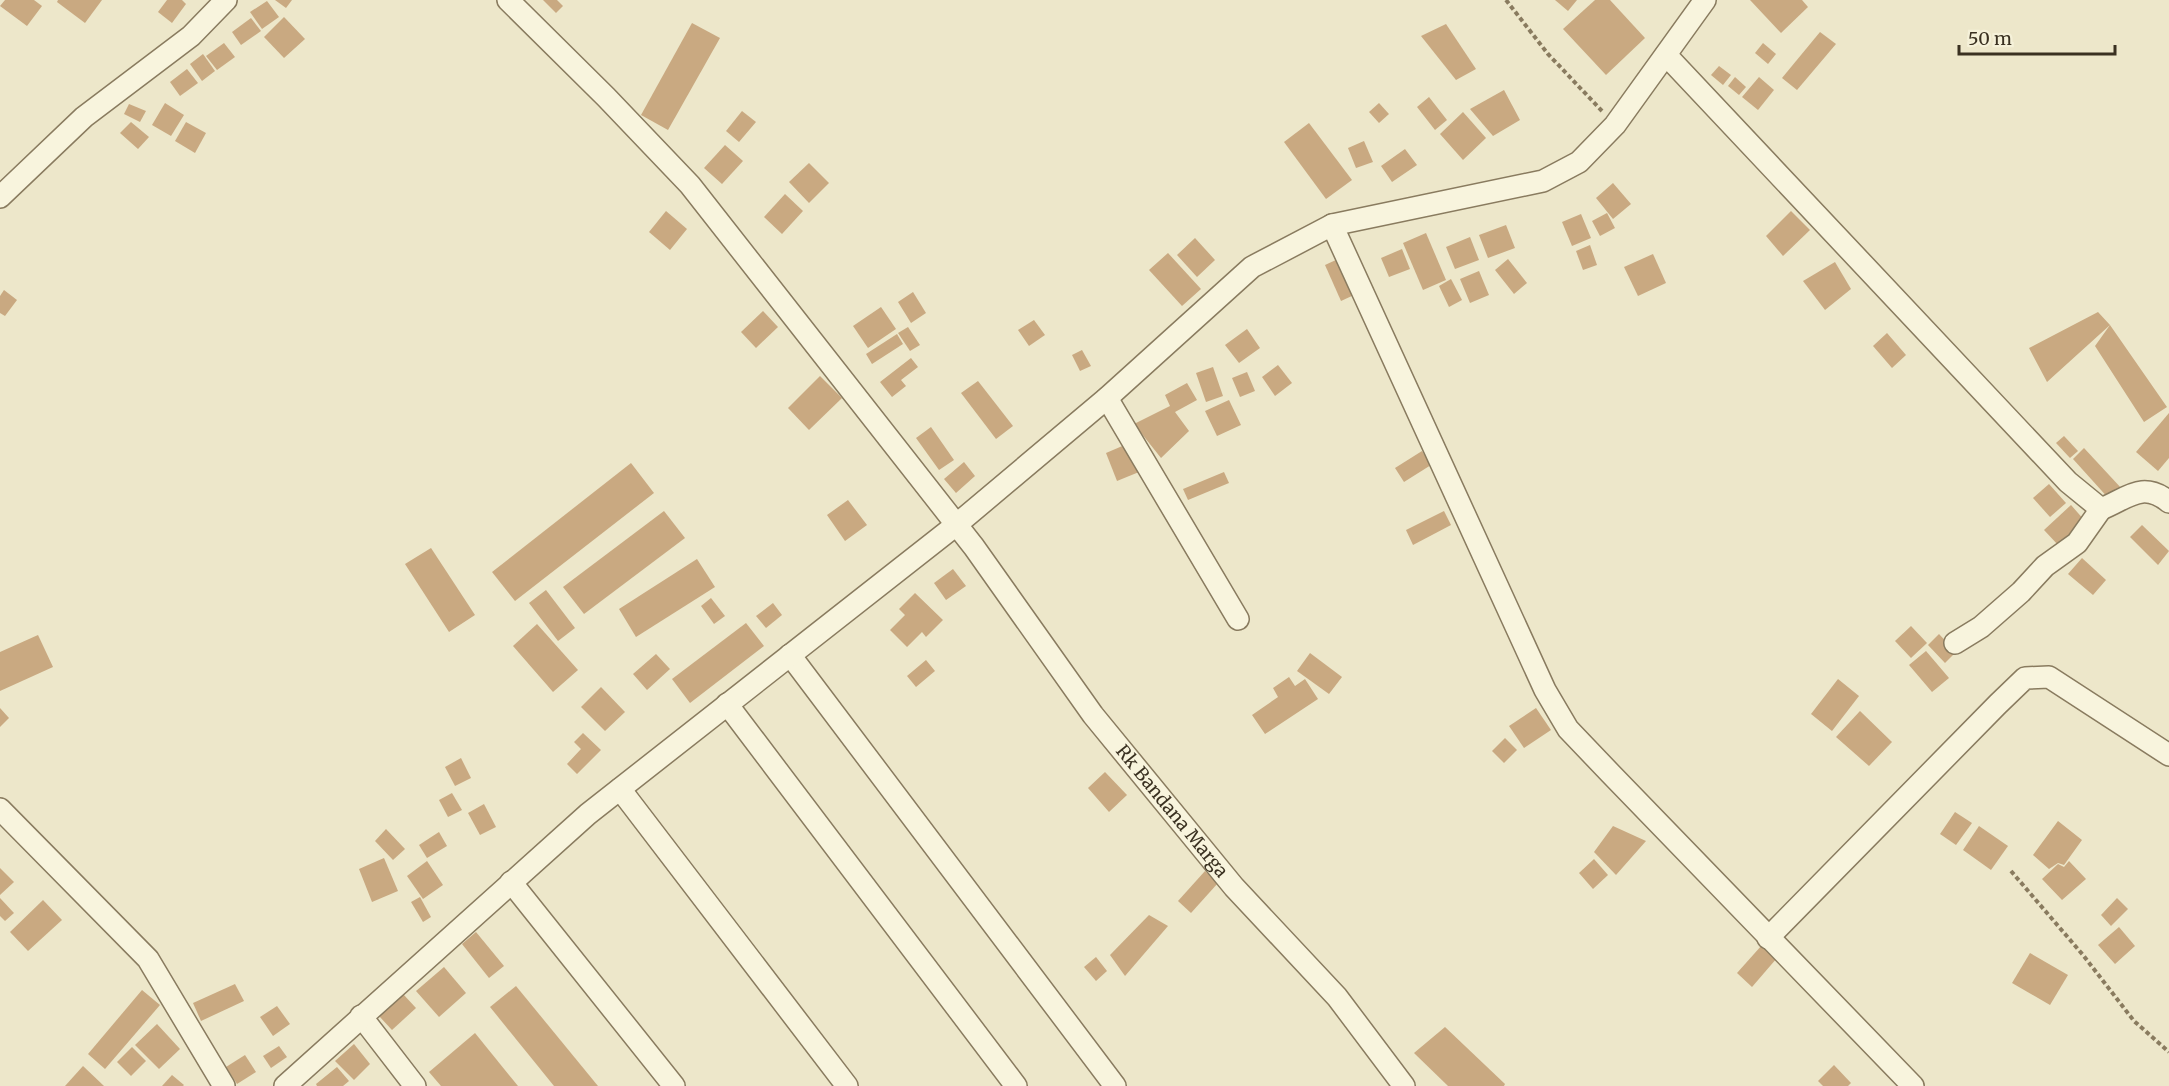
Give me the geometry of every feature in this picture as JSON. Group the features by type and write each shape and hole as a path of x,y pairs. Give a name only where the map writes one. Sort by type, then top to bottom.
{"street":[{"path":"0,197 84,117 191,36 226,0"},
{"name":"Rk Bandana Marga","path":"508,0 606,97 690,185 974,547 1093,715 1234,887 1337,997 1404,1086"},
{"path":"288,1085 361,1016 588,814 956,525 1107,399 1252,267 1332,225 1543,181 1578,162 1614,125 1705,0"},
{"path":"1665,55 2068,482 2100,509"},
{"path":"1332,225 1545,690 1568,729 1913,1086"},
{"path":"1107,399 1238,619"},
{"path":"1955,643 1981,627 2021,592 2045,566 2078,543 2100,509 2115,504 2135,492 2158,494 2169,502"},
{"path":"790,655 1115,1086"},
{"path":"1768,938 2025,678 2049,677 2169,755"},
{"path":"727,704 1016,1086"},
{"path":"620,789 847,1086"},
{"path":"0,809 148,959 224,1086"},
{"path":"511,882 674,1086"},
{"path":"361,1016 416,1086"}],"path":[{"path":"1506,0 1548,54 1614,125"},
{"path":"2011,871 2084,955 2134,1021 2169,1052"}],"building":[{"path":"5,0 34,0 42,6 27,26 0,6"},
{"path":"58,0 102,0 85,23 57,2"},
{"path":"167,0 182,0 186,4 172,23 158,12"},
{"path":"275,0 292,0 286,8"},
{"path":"543,0 557,0 563,6 556,13"},
{"path":"1555,0 1577,0 1568,11"},
{"path":"1595,0 1610,0 1645,38 1606,75 1563,29"},
{"path":"1750,0 1802,0 1808,7 1781,33"},
{"path":"267,1 279,17 262,29 250,12"},
{"path":"284,17 305,39 284,58 264,37"},
{"path":"251,18 261,31 241,45 232,32"},
{"path":"692,23 720,38 668,130 641,115"},
{"path":"1446,24 1476,69 1456,80 1421,36"},
{"path":"1820,32 1836,44 1797,90 1782,78"},
{"path":"224,43 235,57 217,70 206,56"},
{"path":"1763,43 1776,54 1768,64 1755,53"},
{"path":"203,54 215,71 202,81 190,64"},
{"path":"1719,66 1731,75 1723,85 1711,75"},
{"path":"187,69 198,83 180,96 170,82"},
{"path":"1735,77 1746,87 1739,95 1728,86"},
{"path":"1759,77 1774,90 1758,110 1742,97"},
{"path":"1504,90 1520,120 1493,136 1470,109"},
{"path":"1429,97 1447,120 1435,130 1417,107"},
{"path":"165,103 184,115 171,136 152,125"},
{"path":"1379,103 1389,114 1379,123 1369,112"},
{"path":"129,104 146,111 140,122 124,114"},
{"path":"742,111 756,122 739,142 726,131"},
{"path":"1463,112 1486,138 1463,160 1440,134"},
{"path":"131,122 149,137 138,149 120,133"},
{"path":"186,122 206,133 195,153 175,141"},
{"path":"1309,123 1352,180 1326,199 1284,142"},
{"path":"1364,141 1373,162 1356,168 1348,148"},
{"path":"725,145 743,161 722,184 704,168"},
{"path":"1405,149 1417,165 1392,182 1381,166"},
{"path":"809,163 829,183 809,203 789,182"},
{"path":"1613,183 1631,204 1613,219 1596,198"},
{"path":"785,194 803,211 782,234 764,217"},
{"path":"666,211 687,229 670,250 649,232"},
{"path":"1791,211 1810,230 1783,256 1766,236"},
{"path":"1607,213 1615,228 1600,236 1592,221"},
{"path":"1581,214 1591,238 1572,246 1562,222"},
{"path":"1506,225 1515,248 1488,258 1479,235"},
{"path":"1426,233 1446,280 1423,290 1403,243"},
{"path":"1470,237 1479,260 1455,269 1446,247"},
{"path":"1195,238 1215,260 1197,277 1177,255"},
{"path":"1590,245 1597,265 1583,270 1576,251"},
{"path":"1402,249 1410,269 1389,277 1381,258"},
{"path":"1168,253 1201,289 1182,306 1149,270"},
{"path":"1653,254 1666,283 1638,296 1624,267"},
{"path":"1338,259 1354,295 1341,301 1325,265"},
{"path":"1508,259 1527,283 1514,294 1495,270"},
{"path":"1835,262 1851,289 1825,310 1803,281"},
{"path":"1479,271 1489,295 1470,303 1460,279"},
{"path":"1451,279 1462,300 1449,307 1439,286"},
{"path":"4,290 17,300 5,316 0,313 0,296"},
{"path":"913,292 926,313 911,323 898,302"},
{"path":"881,307 896,329 868,348 853,326"},
{"path":"763,311 778,327 756,348 741,332"},
{"path":"2098,312 2110,325 2047,382 2029,348"},
{"path":"1034,320 1045,335 1029,346 1018,330"},
{"path":"2110,325 2167,407 2144,422 2095,346"},
{"path":"908,327 920,345 910,351 898,333"},
{"path":"1247,329 1260,348 1239,363 1225,345"},
{"path":"1887,333 1906,355 1892,368 1873,346"},
{"path":"897,334 903,344 872,364 866,354"},
{"path":"1082,350 1091,366 1080,371 1072,355"},
{"path":"911,358 918,367 901,380 906,386 892,397 880,382"},
{"path":"1278,365 1292,383 1275,396 1262,377"},
{"path":"1213,367 1223,396 1206,402 1196,373"},
{"path":"1247,372 1255,391 1240,397 1232,378"},
{"path":"820,376 842,398 809,430 788,408"},
{"path":"978,381 1013,426 996,439 961,393"},
{"path":"1187,383 1197,400 1175,412 1189,431 1161,458 1134,424 1170,406 1165,395"},
{"path":"1229,400 1241,425 1217,436 1205,411"},
{"path":"2169,413 2169,458 2158,471 2136,452"},
{"path":"931,427 954,460 939,470 916,438"},
{"path":"2064,436 2078,451 2070,458 2056,443"},
{"path":"1127,444 1139,472 1117,481 1106,453"},
{"path":"2084,448 2122,489 2110,500 2073,459"},
{"path":"1422,451 1431,465 1404,482 1395,468"},
{"path":"964,462 975,476 956,493 944,479"},
{"path":"631,463 654,493 515,601 492,572"},
{"path":"1224,472 1229,483 1188,500 1183,489"},
{"path":"2049,484 2066,503 2050,517 2033,498"},
{"path":"848,500 867,525 845,541 827,515"},
{"path":"2071,505 2085,521 2059,546 2044,530"},
{"path":"664,511 685,538 584,614 563,587"},
{"path":"1444,511 1451,525 1413,545 1406,530"},
{"path":"2142,525 2169,551 2158,565 2130,537"},
{"path":"431,548 475,615 449,632 405,564"},
{"path":"2082,558 2106,580 2093,595 2068,574"},
{"path":"697,559 715,587 636,637 619,609"},
{"path":"953,569 966,586 946,600 934,583"},
{"path":"546,590 575,628 558,641 529,603"},
{"path":"915,593 943,620 926,637 922,632 907,647 890,630 905,615 899,609"},
{"path":"711,598 725,616 714,624 701,606"},
{"path":"773,603 782,615 766,628 756,616"},
{"path":"746,623 764,646 690,703 672,679"},
{"path":"537,624 578,670 553,692 513,646"},
{"path":"1911,626 1927,643 1911,658 1895,641"},
{"path":"1939,634 1956,652 1945,663 1928,645"},
{"path":"38,635 53,667 0,691 0,652"},
{"path":"1926,651 1949,678 1932,692 1909,665"},
{"path":"1310,653 1342,677 1329,694 1297,671"},
{"path":"656,654 670,669 647,690 633,674"},
{"path":"926,660 935,671 916,687 907,676"},
{"path":"1289,677 1295,686 1305,679 1318,699 1265,734 1252,715 1278,697 1273,688"},
{"path":"1838,679 1859,696 1832,731 1811,714"},
{"path":"601,687 625,712 605,731 581,707"},
{"path":"0,708 9,718 0,727"},
{"path":"1536,708 1551,730 1524,748 1509,726"},
{"path":"1860,711 1892,742 1869,766 1836,737"},
{"path":"583,733 601,750 577,774 567,764 581,749 574,742"},
{"path":"1505,738 1517,750 1504,763 1492,751"},
{"path":"461,758 471,778 455,786 445,767"},
{"path":"1105,772 1127,795 1109,812 1088,788"},
{"path":"452,793 462,810 448,817 439,800"},
{"path":"484,804 496,827 480,835 468,813"},
{"path":"1955,812 1972,823 1956,845 1940,834"},
{"path":"2058,821 2082,840 2064,865 2058,863 2049,869 2033,855"},
{"path":"1613,826 1646,841 1616,875 1594,852"},
{"path":"1979,826 2008,846 1991,870 1963,850"},
{"path":"386,829 405,849 393,860 375,841"},
{"path":"439,832 447,846 427,858 419,845"},
{"path":"384,858 398,891 372,902 359,869"},
{"path":"1594,859 1608,875 1593,889 1579,873"},
{"path":"427,861 443,885 423,899 407,876"},
{"path":"2069,861 2086,879 2062,900 2042,879 2058,864 2064,867"},
{"path":"0,868 14,882 0,895"},
{"path":"1205,871 1218,883 1191,913 1178,901"},
{"path":"420,897 431,917 423,922 411,902"},
{"path":"0,898 14,913 5,921 0,916"},
{"path":"2117,898 2128,909 2111,926 2101,915"},
{"path":"43,900 62,920 28,951 10,932"},
{"path":"1149,915 1168,926 1125,976 1110,955"},
{"path":"2119,927 2135,946 2115,964 2098,945"},
{"path":"476,932 504,966 489,978 462,944"},
{"path":"1762,945 1777,958 1752,987 1737,973"},
{"path":"2030,953 2068,975 2050,1005 2012,983"},
{"path":"1096,957 1107,971 1096,981 1084,967"},
{"path":"444,967 466,993 439,1017 416,991"},
{"path":"235,984 244,1001 201,1021 193,1003"},
{"path":"516,986 598,1086 554,1086 490,1007"},
{"path":"142,990 160,1005 105,1069 88,1054"},
{"path":"403,994 416,1008 392,1030 379,1016"},
{"path":"277,1006 290,1024 273,1036 260,1017"},
{"path":"157,1024 180,1049 159,1069 135,1045"},
{"path":"1445,1027 1505,1084 1504,1086 1448,1086 1414,1053"},
{"path":"475,1033 518,1086 441,1086 429,1072"},
{"path":"354,1044 370,1064 354,1080 335,1061"},
{"path":"279,1046 287,1057 271,1068 263,1056"},
{"path":"132,1047 146,1061 131,1076 117,1062"},
{"path":"245,1055 256,1072 237,1084 226,1067"},
{"path":"1834,1065 1851,1083 1848,1086 1823,1086 1818,1081"},
{"path":"83,1066 104,1086 65,1086"},
{"path":"337,1067 349,1081 343,1086 317,1086 316,1084"},
{"path":"172,1075 184,1085 162,1086"}]}
